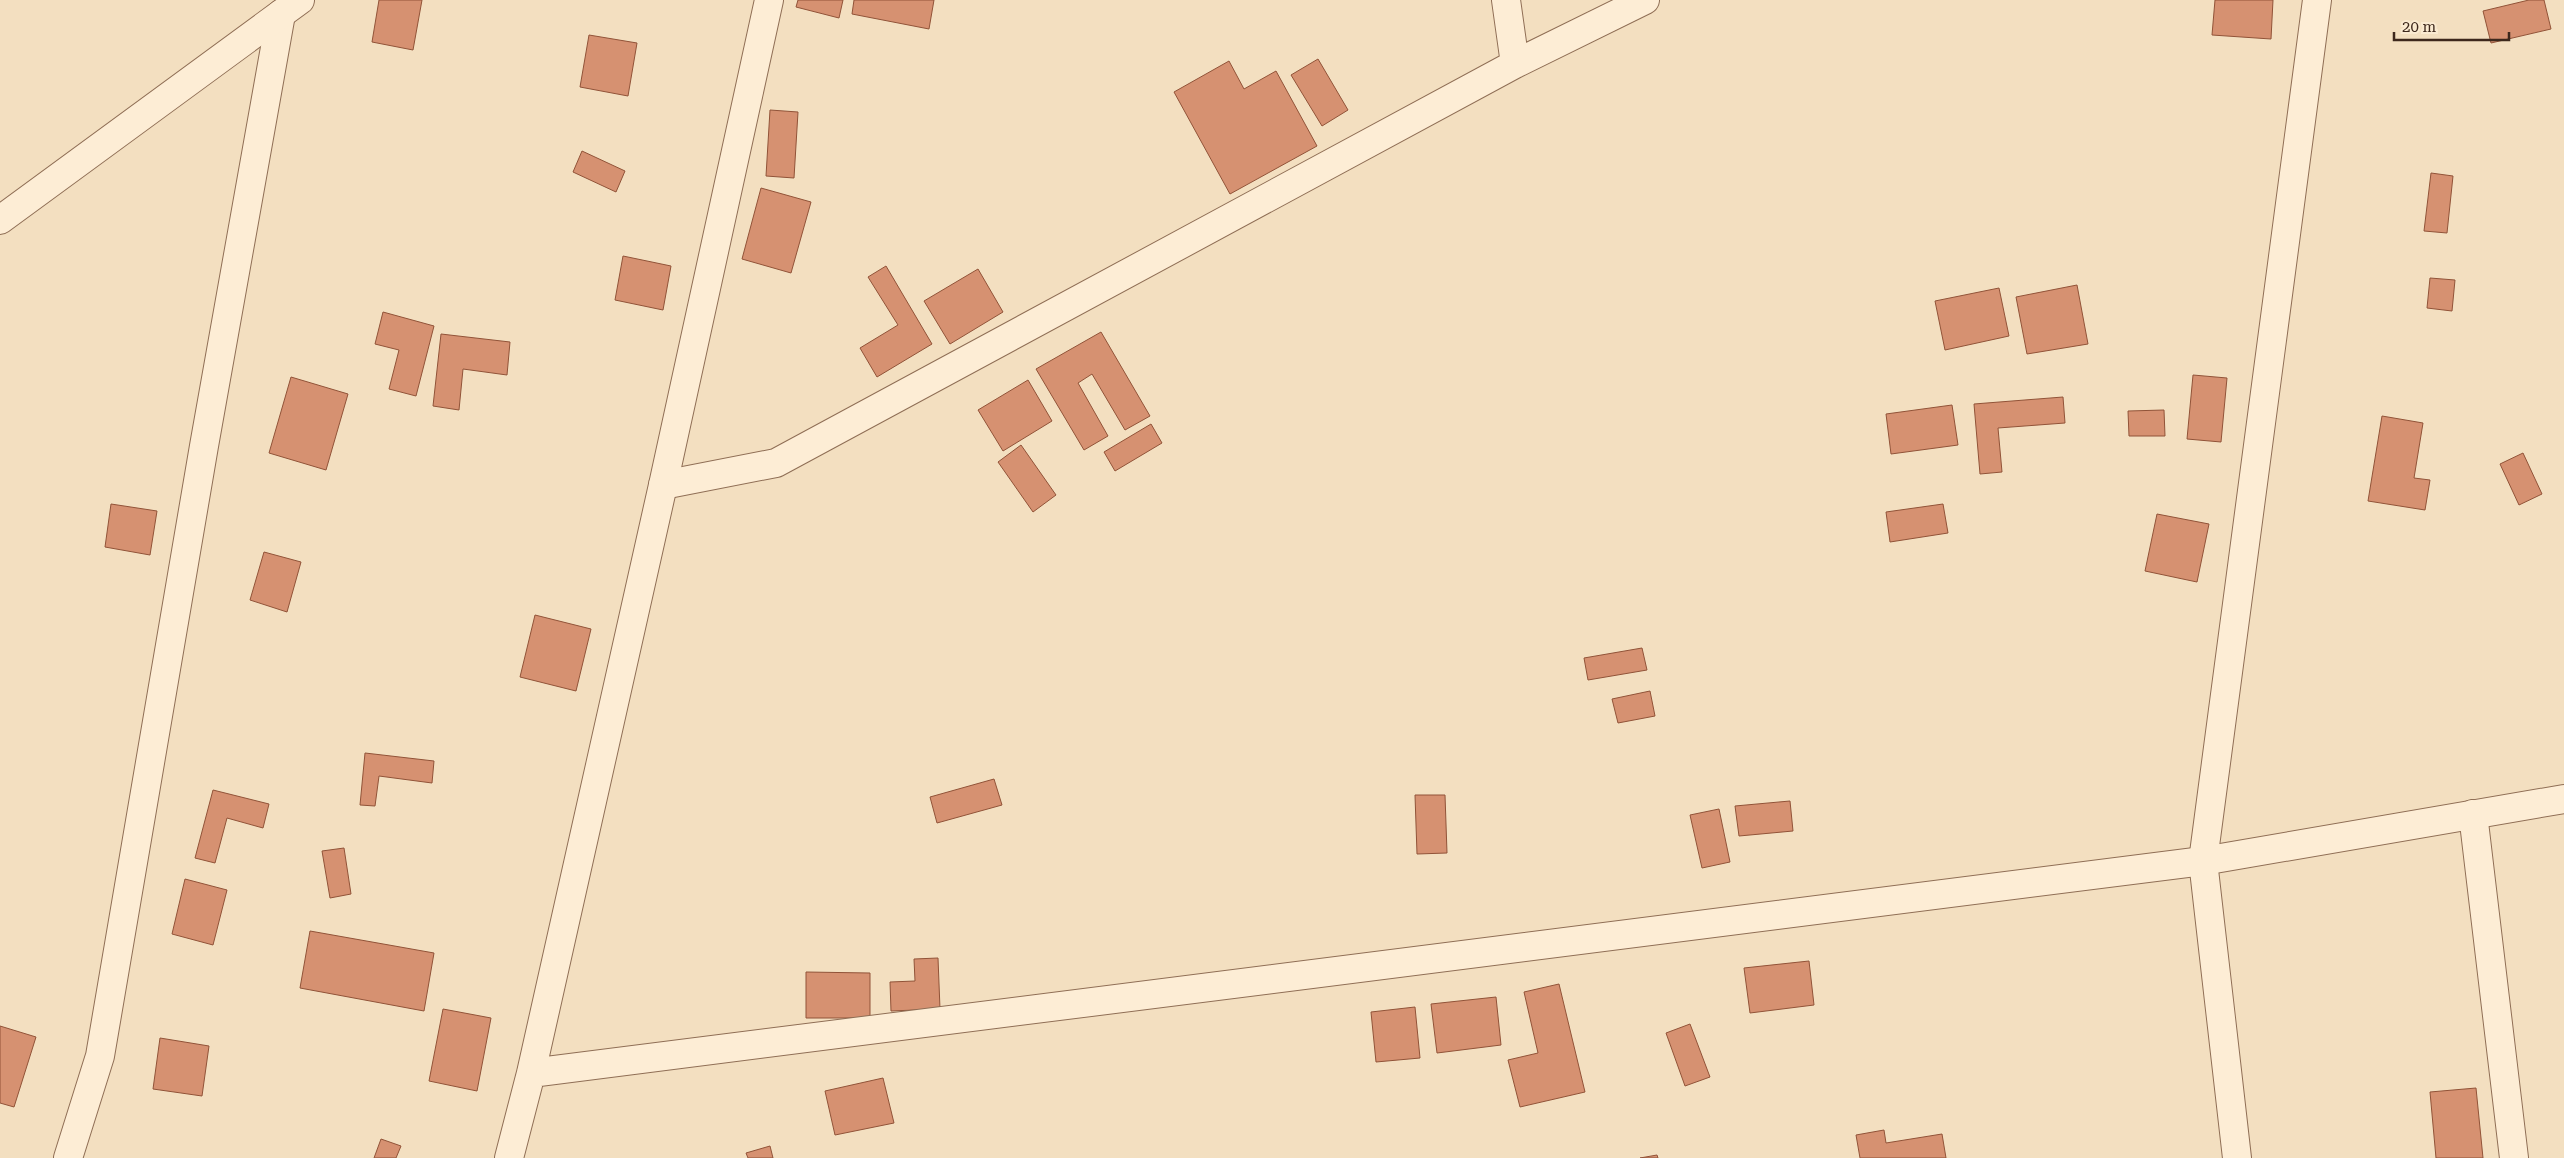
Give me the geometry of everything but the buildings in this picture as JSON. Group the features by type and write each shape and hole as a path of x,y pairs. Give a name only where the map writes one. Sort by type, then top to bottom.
{"street":[{"path":"509,1158 531,1073 663,485 769,0"},
{"path":"1506,0 1514,64"},
{"path":"663,485 776,463 1514,64 1645,0"},
{"path":"2237,1158 2203,861 2317,0"},
{"path":"0,220 290,7"},
{"path":"68,1158 100,1056 204,446 290,7"},
{"path":"531,1073 2203,861 2564,799"},
{"path":"2473,814 2514,1158"}]}
